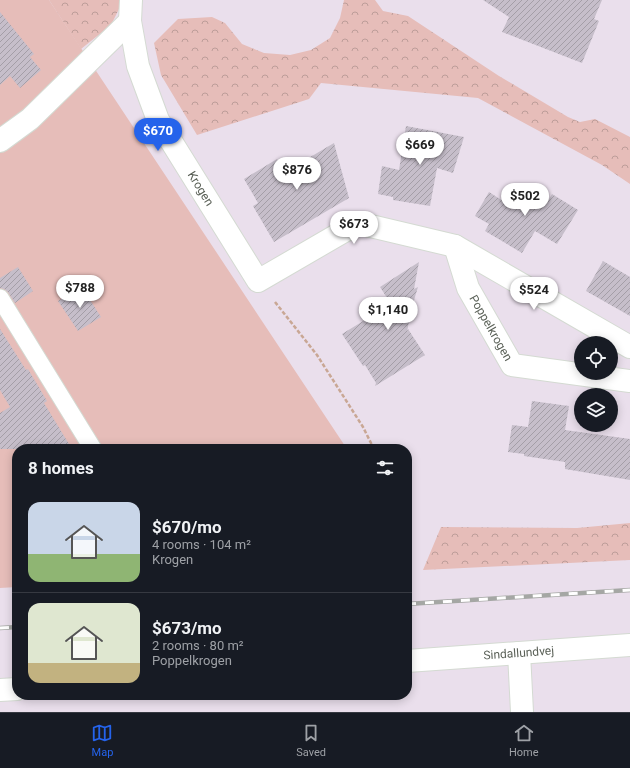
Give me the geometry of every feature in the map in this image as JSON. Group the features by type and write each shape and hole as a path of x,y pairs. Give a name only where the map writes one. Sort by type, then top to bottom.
{"street":[{"name":"Krogen","path":"131,0 130,21 138,66 158,120 258,281"},
{"path":"0,141 30,119 130,21"},
{"path":"258,281 358,223 455,246 630,347"},
{"name":"Poppelkrogen","path":"455,246 468,288 512,365 630,381"},
{"name":"Sindallundvej","path":"412,661 630,645"},
{"path":"519,653 522,712"},
{"path":"0,690 12,689"}],"lane":[{"path":"0,298 90,444"}],"path":[{"path":"258,281 317,355 363,427 372,444"}],"green space":[{"path":"0,0 49,0 344,444 12,444 12,587 0,588"},
{"path":"49,0 120,0 120,7 111,25 81,49"},
{"path":"344,0 375,0 383,11 408,16 499,76 568,117 580,122 595,119 630,137 630,184 602,165 478,98 321,83 309,99 197,135 161,75 154,43 178,19 212,17 225,23 242,44 264,53 290,55 311,50 330,38 340,18"},
{"path":"630,523 630,560 423,570 441,527 577,528"}],"building":[{"path":"483,0 602,0 594,19 599,21 582,63 502,32 509,17"},
{"path":"0,12 34,54 30,57 41,70 20,88 10,76 0,85"},
{"path":"406,126 464,137 453,173 437,168 430,206 393,200 393,197 378,194 382,166 399,170"},
{"path":"334,143 349,198 274,242 253,206 258,203 244,179 277,159 279,162 284,159 290,169"},
{"path":"513,184 547,203 552,194 578,210 557,244 535,231 522,253 485,231 489,224 475,216 489,192 503,201"},
{"path":"603,261 630,277 630,316 586,291"},
{"path":"419,262 414,289 418,287 411,310 407,332 408,329 425,355 375,386 376,383 365,365 363,366 342,334 391,304 380,287"},
{"path":"18,267 33,291 15,303 8,292 0,288 0,278"},
{"path":"81,286 101,317 78,331 58,301"},
{"path":"0,329 26,370 28,369 47,401 44,403 69,444 12,444 12,449 0,449 0,413 10,407 0,390"},
{"path":"532,401 569,406 565,430 630,439 630,480 565,469 565,462 508,452 512,425 528,427"}],"railway":[{"path":"412,604 630,590"},
{"path":"0,628 12,627"}]}
